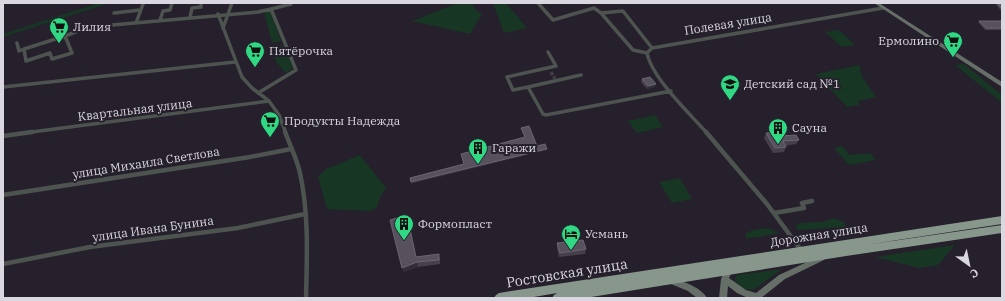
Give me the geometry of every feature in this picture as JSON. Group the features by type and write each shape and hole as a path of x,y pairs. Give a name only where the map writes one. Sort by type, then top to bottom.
{"highway":[{"name":"Дорожная улица","path":"640,276 1002,220"},
{"name":"Дорожная улица","path":"669,280 726,275 833,254 1002,229"},
{"name":"Ростовская улица","path":"499,298 640,276"},
{"name":"Ростовская улица","path":"557,298 669,280"}],"main road":[{"path":"876,3 1002,84"},
{"path":"726,275 741,292 756,297 782,277 796,269 833,254"},
{"path":"723,298 726,275 734,261"},
{"path":"669,280 691,289 703,298"}],"street":[{"path":"160,20 163,11 170,10 172,3"},
{"path":"190,17 192,8 201,8 201,3"},
{"path":"223,29 232,3"},
{"path":"538,3 553,20 594,8 601,12 633,50 646,53 649,63 671,91 729,157 774,213 801,250"},
{"path":"136,23 143,4"},
{"path":"17,43 19,51 86,28 218,14 258,12 291,4"},
{"name":"Полевая улица","path":"646,53 652,48 692,39 883,8"},
{"path":"258,93 296,70 271,9"},
{"path":"114,13 140,10"},
{"path":"601,12 623,11 652,48"},
{"path":"218,14 235,62 242,77 269,102 279,114 300,171 305,214 306,298"},
{"path":"24,49 26,61 50,53 52,60 72,53 63,29"},
{"path":"548,52 556,66 507,77 513,90 581,75"},
{"path":"3,87 235,62"},
{"path":"549,68 552,72"},
{"path":"528,87 543,114 546,115 671,91"},
{"name":"Квартальная улица","path":"3,136 269,102"},
{"name":"улица Михаила Светлова","path":"3,194 250,157 291,149"},
{"path":"774,213 804,208 802,203 812,202"},
{"name":"улица Ивана Бунина","path":"3,264 90,247 238,228 305,214"}],"green space":[{"path":"99,3 110,3 3,37 3,34"},
{"path":"458,3 472,3 477,11 482,14 470,34 412,21"},
{"path":"493,3 506,3 527,28 504,33"},
{"path":"270,11 281,41 272,43 264,12"},
{"path":"839,30 855,45 842,47 825,32"},
{"path":"283,45 293,68 286,73 276,62 272,48"},
{"path":"964,64 1002,95 1002,103 955,65"},
{"path":"860,65 861,75 876,97 859,101 859,105 847,107 816,74"},
{"path":"655,115 663,127 637,133 628,121"},
{"path":"842,146 850,155 870,153 876,160 849,165 834,148"},
{"path":"360,155 386,188 380,197 377,207 371,211 327,209 318,177 326,169"},
{"path":"680,178 692,199 672,203 659,182"},
{"path":"834,218 844,222 846,227 799,230 795,226 800,223 823,222"},
{"path":"767,228 780,233 746,239 746,233 753,230"},
{"path":"955,245 938,265 919,268 875,257"},
{"path":"782,269 755,289 749,290 744,288 735,280 737,275"}],"building":[{"path":"997,3 1002,3 1002,9"},
{"path":"979,21 1002,21 1002,28 986,28"},
{"path":"650,77 656,84 648,86 642,79"},
{"path":"529,126 537,146 545,144 547,149 411,182 410,178 464,164 461,154 525,137 521,128"},
{"path":"778,132 781,136 796,135 799,140 783,141 786,147 775,148 766,133"},
{"name":"Формопласт","path":"407,215 416,257 439,254 439,260 417,262 402,268 390,220"},
{"path":"583,240 586,249 560,253 557,243"}],"tunnel":[{"path":"551,72 555,79"}],"place":[{"name":"Лилия","path":"59,44"},
{"name":"Ермолино","path":"953,58"},
{"name":"Пятёрочка","path":"255,68"},
{"name":"Детский сад №1","path":"730,101"},
{"name":"Продукты Надежда","path":"270,138"},
{"name":"Сауна","path":"778,145"},
{"name":"Гаражи","path":"478,165"},
{"name":"Формопласт","path":"404,241"},
{"name":"Усмань","path":"571,251"}]}
